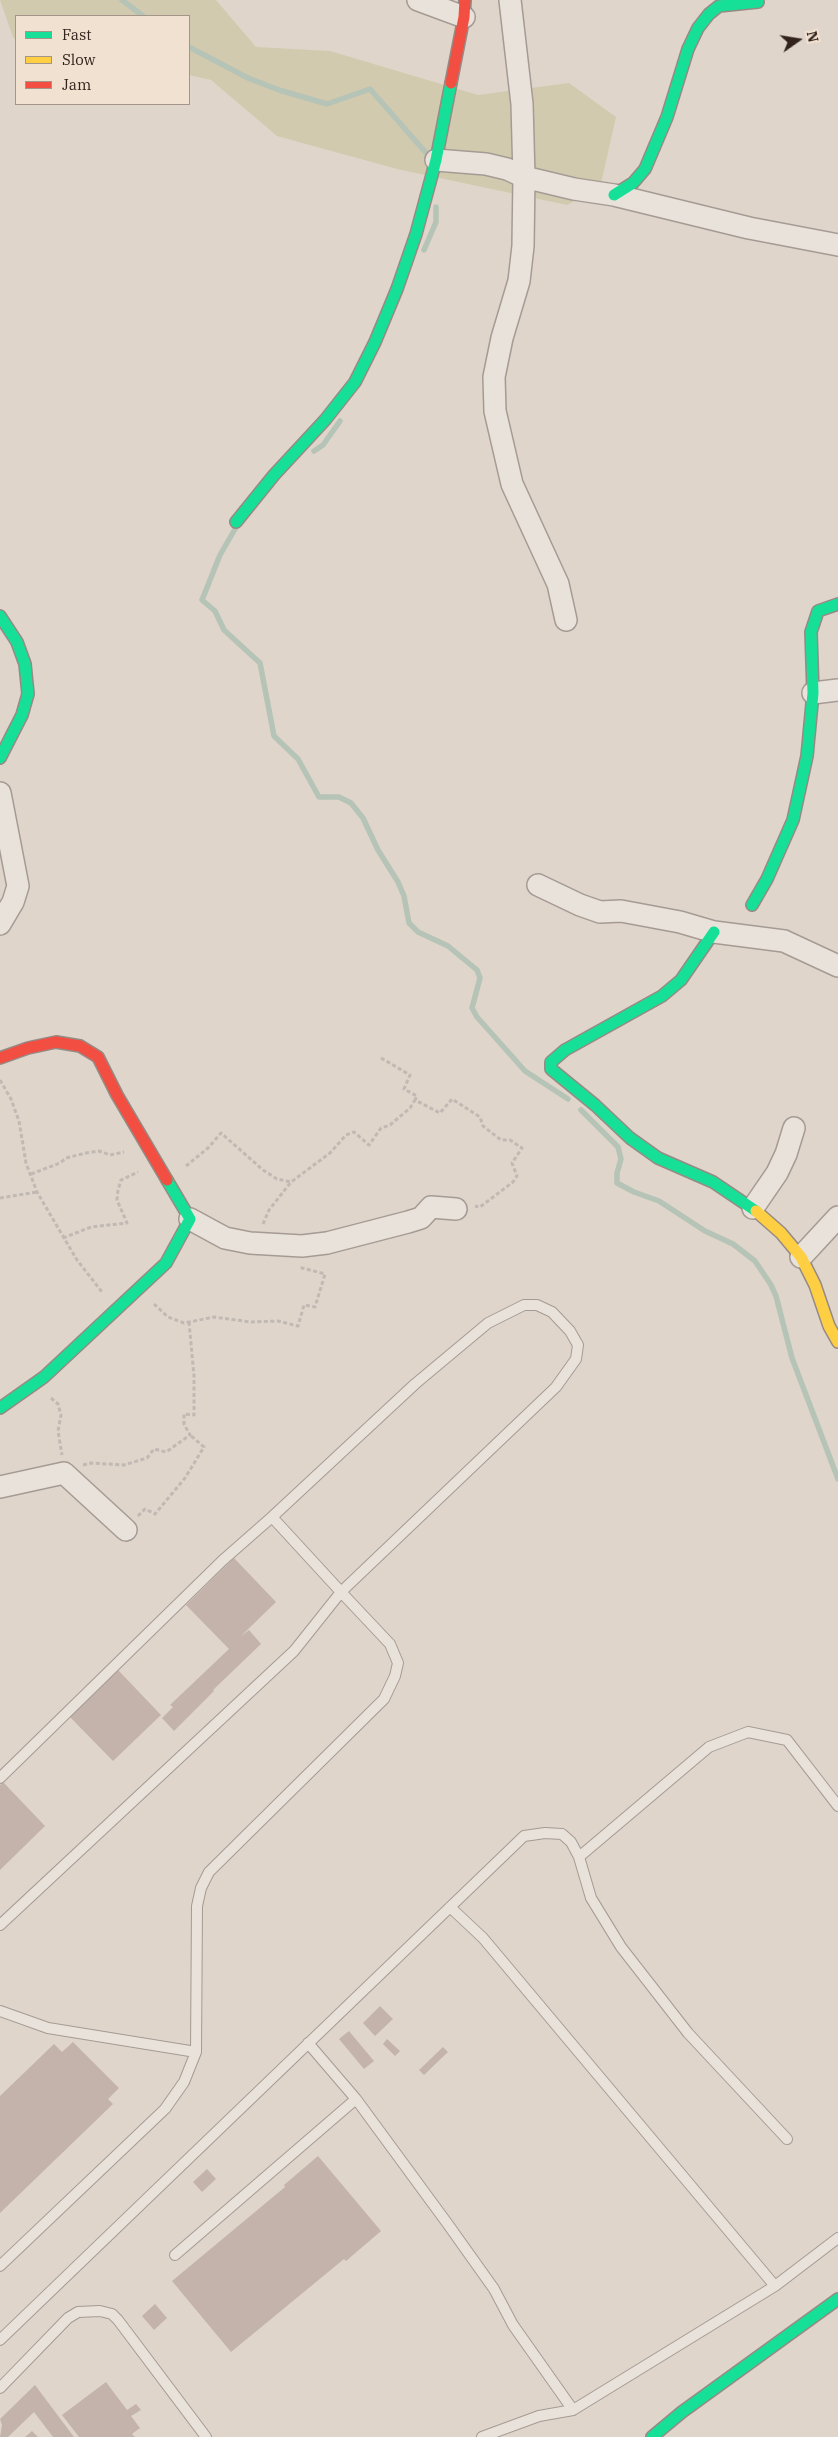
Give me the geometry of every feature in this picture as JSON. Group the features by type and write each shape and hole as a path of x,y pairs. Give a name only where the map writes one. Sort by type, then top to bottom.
{"street":[{"path":"236,522 274,475 325,420 355,382 398,289 416,234 436,160 464,9 418,0"},
{"path":"510,0 522,104 523,246 519,281 502,338 496,368 495,411 512,484 558,584 566,620"},
{"path":"614,195 633,183 645,168 667,117 694,35 709,14 712,3 758,2"},
{"path":"436,160 486,164 506,169 524,177 574,189 614,195 758,230 838,245"},
{"path":"752,904 766,879 793,820 808,756 813,693 812,632 815,620 818,611 838,604"},
{"path":"0,616 17,642 24,664 28,694 22,715 0,758"},
{"path":"813,693 838,690"},
{"path":"0,793 18,886 13,902 0,924"},
{"path":"538,884 580,905 600,912 621,911 680,922 714,932 784,941 838,966"},
{"path":"714,932 681,980 662,996 566,1050 552,1060 550,1064 551,1069 595,1105 630,1138 658,1158 713,1182 753,1208 781,1233 802,1257 816,1285 829,1326 838,1342"},
{"path":"0,1058 28,1048 56,1042 80,1046 98,1057 116,1095 190,1219 225,1238 250,1243 302,1246 327,1243 421,1218 431,1206 456,1209"},
{"path":"753,1208 777,1173 786,1154 794,1128"},
{"path":"802,1257 838,1217"},
{"path":"0,1408 44,1378 141,1288 166,1263 190,1219"},
{"path":"0,1487 64,1473 126,1530"},
{"path":"652,2437 682,2412 838,2299"}],"lane":[{"path":"0,1778 222,1560 272,1517 415,1384 488,1322 524,1305 537,1305 552,1312 570,1330 578,1344 576,1359 556,1387 342,1592 294,1651 0,1925"},
{"path":"0,2266 165,2109 184,2082 196,2052 197,1906 201,1888 209,1872 384,1699 395,1676 398,1662 390,1644 272,1517"},
{"path":"579,1857 709,1747 748,1732 787,1740 838,1806"},
{"path":"0,2340 524,1836 545,1833 562,1834 571,1842 579,1857 590,1898 621,1947 688,2034 786,2139"},
{"path":"450,1907 484,1938 775,2286"},
{"path":"0,2011 48,2028 196,2052"},
{"path":"308,2043 356,2099 494,2289 513,2324 573,2410"},
{"path":"175,2255 356,2099"},
{"path":"482,2437 539,2416 573,2410 775,2286 838,2238"},
{"path":"0,2388 68,2318 78,2312 100,2311 112,2314 118,2320 206,2437"}],"path":[{"path":"250,1243 259,1231 269,1210 290,1182 330,1153 346,1135 354,1132 368,1145 381,1128 390,1125 410,1108 417,1096 404,1089 410,1075 381,1058"},
{"path":"0,1080 11,1099 19,1120 21,1145 37,1192 64,1238 116,1311"},
{"path":"415,1100 440,1113 452,1099 480,1117 483,1126 501,1140 510,1140 522,1148 512,1163 517,1176 513,1182 480,1207 463,1204 456,1209"},
{"path":"165,1175 184,1167 197,1158 221,1133 263,1170 277,1179 290,1182"},
{"path":"31,1174 60,1163 66,1158 86,1153 99,1151 110,1155 117,1155 145,1141"},
{"path":"64,1238 91,1227 127,1222 117,1200 121,1180 158,1163"},
{"path":"0,1198 37,1192"},
{"path":"141,1288 168,1317 184,1323 214,1317 251,1322 278,1321 298,1326 304,1305 315,1307 325,1274 302,1268 302,1246"},
{"path":"126,1530 145,1509 155,1514 185,1478 204,1447 190,1435 184,1424 184,1414 194,1415 194,1376 189,1322"},
{"path":"44,1378 45,1393 58,1404 60,1415 58,1431 64,1473 92,1463 124,1464 147,1458 154,1449 166,1452 190,1435"}],"shaded area":[{"path":"0,0 216,0 256,47 330,51 478,95 569,83 616,117 600,188 567,205 397,169 277,136 211,80 190,75 190,15 15,15 15,40"}],"building":[{"path":"234,1558 276,1602 241,1636 249,1630 261,1644 174,1731 162,1718 173,1707 170,1705 229,1649 186,1605"},
{"path":"118,1670 161,1715 113,1761 70,1717"},
{"path":"3,1782 45,1826 0,1870 0,1785"},
{"path":"380,2006 393,2019 375,2036 363,2023"},
{"path":"349,2031 374,2061 364,2069 339,2039"},
{"path":"387,2039 400,2051 395,2056 383,2044"},
{"path":"73,2042 119,2088 108,2099 113,2104 0,2213 0,2096 54,2044 62,2052"},
{"path":"443,2047 448,2052 424,2075 419,2070"},
{"path":"318,2156 381,2231 231,2352 172,2281 285,2187 284,2185"},
{"path":"207,2169 216,2179 202,2192 193,2182"},
{"path":"155,2304 167,2318 154,2330 142,2316"},
{"path":"106,2382 127,2410 136,2404 141,2410 131,2416 140,2428 132,2434 135,2437 79,2437 62,2415"},
{"path":"35,2385 74,2437 53,2437 34,2412 8,2437 0,2437 2,2425 0,2419"},
{"path":"32,2431 38,2437 25,2437"}],"waterway":[{"path":"122,0 142,15"},
{"path":"190,48 248,78 279,90 327,104 370,89 427,154"},
{"path":"424,250 436,222 436,207"},
{"path":"314,451 323,445 340,421"},
{"path":"235,529 220,555 202,600 215,611 224,630 260,663 274,736 298,759 319,797 339,797 351,803 363,818 378,850 398,882 404,896 409,923 418,932 448,946 477,970 480,978 472,1008 477,1017 525,1071 568,1099"},
{"path":"581,1110 618,1147 621,1159 617,1173 617,1183 634,1192 659,1201 705,1231 733,1244 755,1261 776,1296 792,1358 838,1479"}],"traffic: fast":[{"path":"614,195 633,183 645,169 667,117 688,49 698,28 709,14 719,6 758,2"},
{"path":"236,522 274,475 325,420 355,382 375,342 397,289 416,234 436,160 451,83"},
{"path":"752,905 767,879 793,820 807,756 813,693 811,632 818,611 838,604"},
{"path":"0,616 17,642 25,664 28,694 22,715 0,758"},
{"path":"714,932 681,980 662,996 565,1050 551,1062 551,1069 595,1105 630,1138 658,1158 713,1182 756,1211"},
{"path":"0,1408 44,1377 166,1263 190,1219 167,1180"},
{"path":"652,2437 682,2412 838,2299"}],"traffic: slow":[{"path":"756,1211 781,1233 801,1257 815,1285 829,1326 838,1342"}],"traffic: jam":[{"path":"451,83 464,17 465,0"},
{"path":"0,1058 28,1048 56,1042 80,1046 98,1057 117,1095 167,1180"}]}
